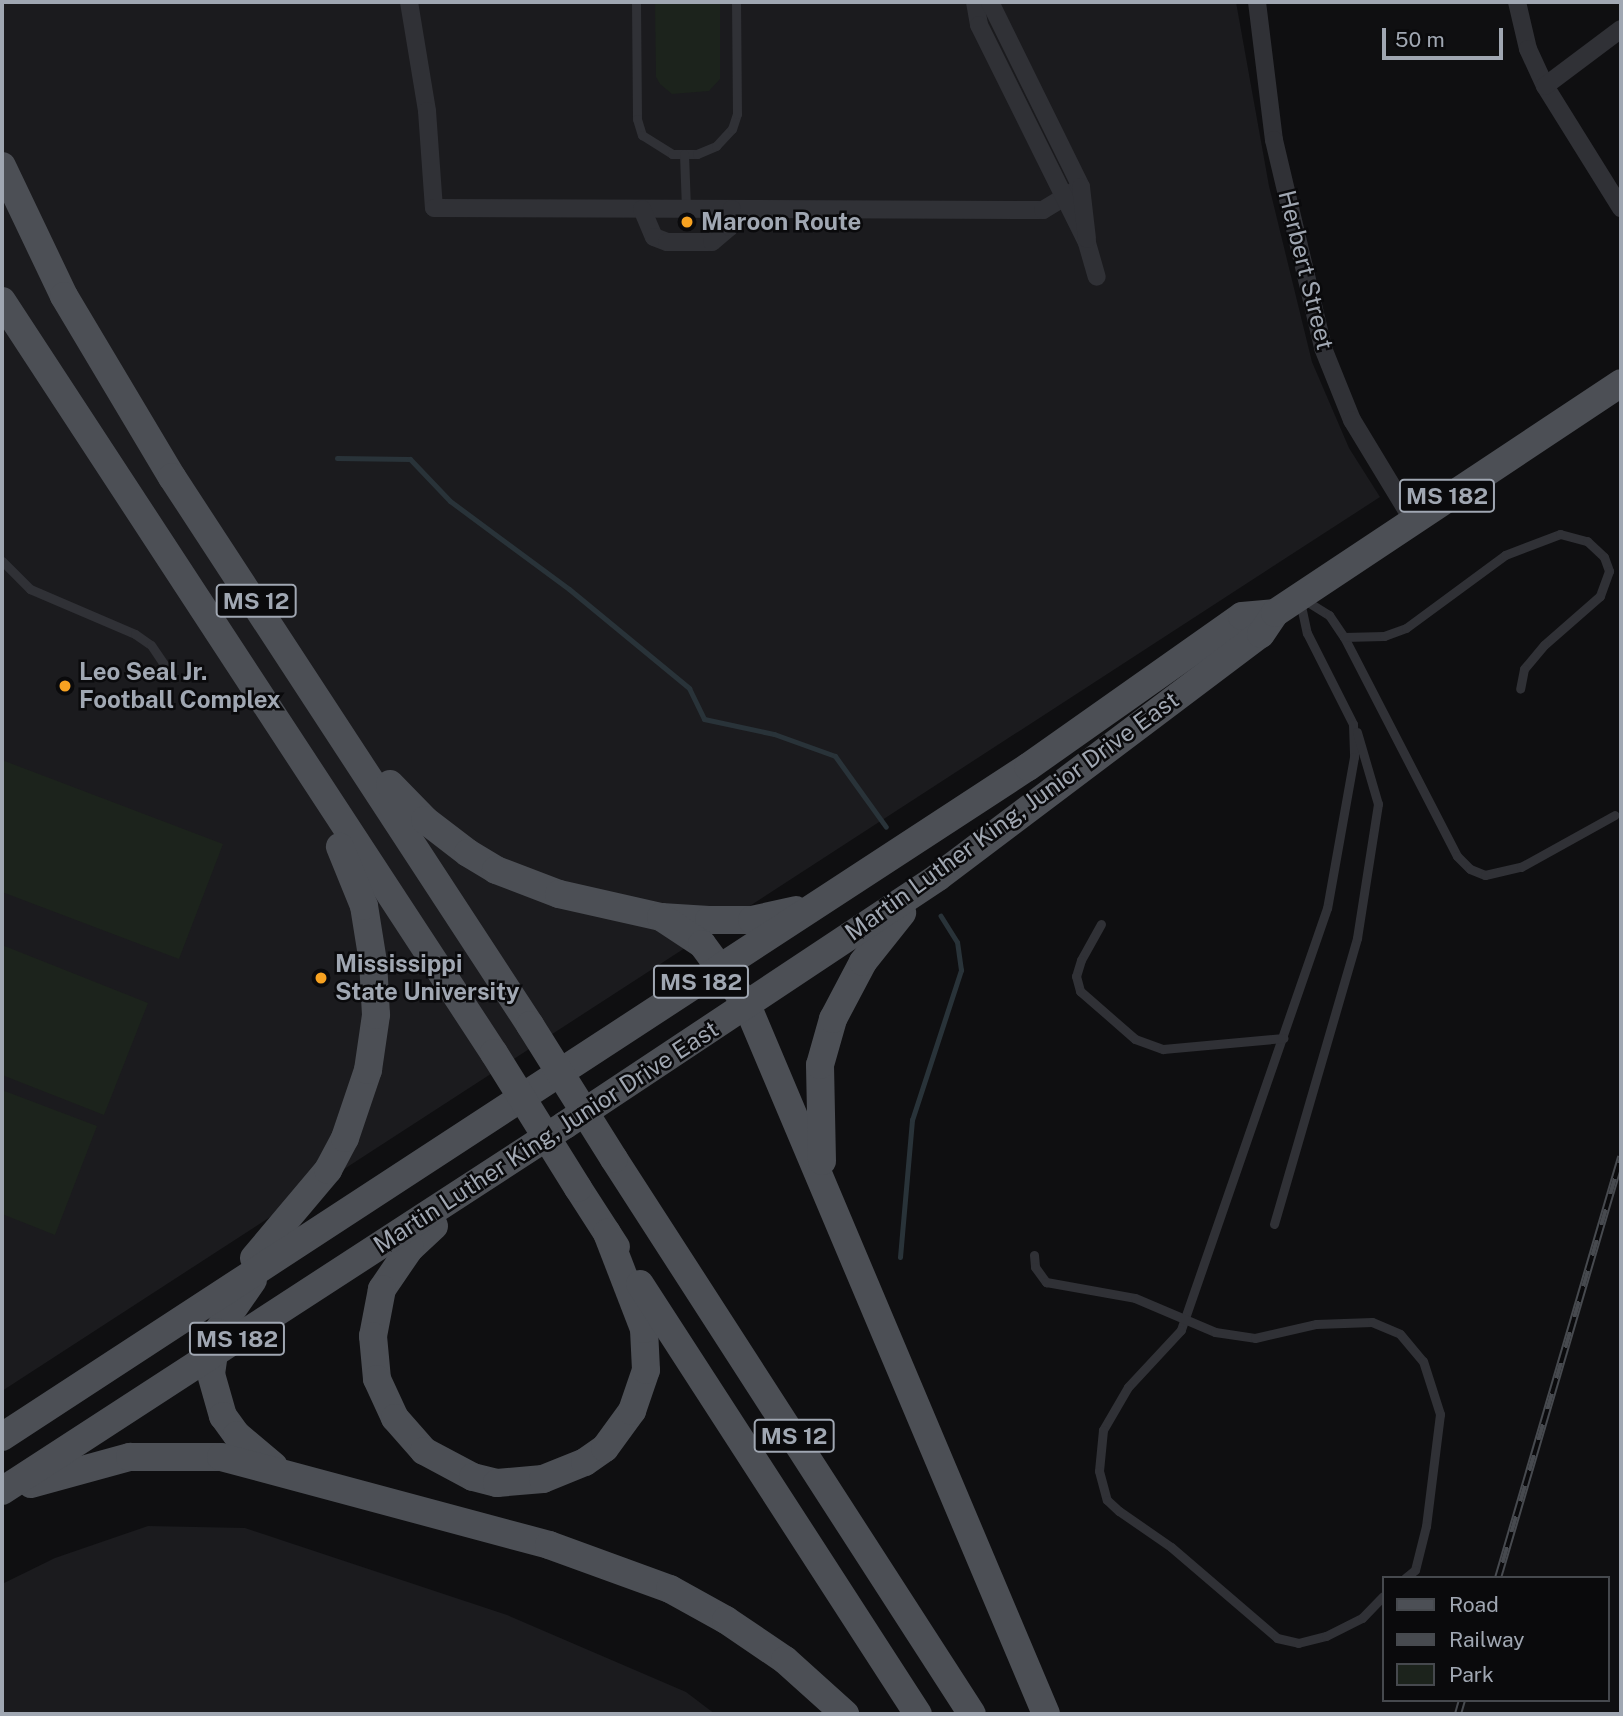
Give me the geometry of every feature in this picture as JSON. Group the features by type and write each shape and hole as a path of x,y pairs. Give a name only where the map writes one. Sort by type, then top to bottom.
{"main road":[{"name":"MS 12","path":"2,166 37,244 90,344 172,477 265,614 972,1714"},
{"name":"MS 12","path":"2,280 44,364 276,725 494,1053 578,1188 918,1714"},
{"path":"2,301 44,364"},
{"name":"Martin Luther King, Junior Drive East","path":"2,1492 472,1186 938,877 1261,634 1275,613 1412,519 1621,383"},
{"name":"Martin Luther King, Junior Drive East","path":"2,1437 1028,767 1242,616 1275,613"},
{"path":"265,614 384,777 447,839 528,884 661,917 734,922 816,905"},
{"path":"217,1295 283,1229 328,1171 360,1100 376,1015 373,962 355,877 298,776 276,725"},
{"path":"831,1205 819,1140 819,1101 820,1065 833,1019 851,980 883,933 938,877"},
{"path":"661,917 702,944 747,1005 1046,1714"},
{"path":"472,1186 393,1269 379,1301 373,1336 377,1379 395,1418 424,1451 473,1477 519,1482 564,1472 604,1448 632,1410 646,1370 644,1329 607,1233"},
{"path":"266,1264 222,1322 212,1356 214,1394 223,1416 237,1435 282,1472"},
{"path":"2,1492 130,1457 221,1457 282,1472 549,1545 670,1589 785,1660 845,1714"}],"street":[{"path":"410,2 427,111 434,208 1043,210 1064,200 1081,187"},
{"path":"975,2 979,25 1087,243"},
{"path":"990,2 1081,187 1087,243 1097,277"},
{"name":"Herbert Street","path":"1258,2 1274,140 1323,348 1352,420 1412,519"},
{"path":"1517,2 1528,48 1545,86 1621,208"},
{"path":"1545,86 1621,29"},
{"path":"642,209 654,237 667,242 712,243 730,227 732,209"}],"lane":[{"path":"636,2 638,119 642,135 672,154 684,154 716,146 732,128 737,114 736,2"},
{"path":"684,154 686,209"},
{"path":"1344,637 1384,636 1406,628 1505,555 1560,534 1587,541 1604,557 1609,571 1601,596 1544,645 1524,669 1520,689"},
{"path":"2,561 30,589 135,634 151,645 166,667"},
{"path":"1299,596 1329,614 1344,637 1457,856 1470,869 1485,875 1521,867 1615,815"},
{"path":"1274,1224 1357,938 1378,804 1371,769 1353,724 1307,634 1299,596"},
{"path":"1353,724 1354,757 1327,908 1283,1038 1181,1329 1128,1387 1103,1430 1099,1471 1107,1500 1171,1547 1277,1638 1298,1643 1326,1636 1362,1618 1382,1597"},
{"path":"1101,924 1081,960 1076,976 1080,991 1135,1039 1163,1049 1283,1038"},
{"path":"1034,1255 1035,1267 1046,1282 1135,1298 1216,1332 1255,1338 1316,1324 1373,1322 1400,1334 1423,1361 1440,1414 1426,1525 1415,1570 1408,1576"}],"shaded area":[{"name":"Mississippi State University","path":"2,2 1236,2 1269,186 1312,362 1349,448 1380,497 2,1391"},
{"path":"148,1526 245,1528 507,1615 686,1692 715,1714 2,1714 2,1584 55,1558"}],"green space":[{"path":"655,2 720,2 720,79 709,91 672,94 660,84 656,77"},
{"path":"2,760 223,844 179,959 2,892"},
{"path":"2,945 148,1003 104,1115 2,1075"},
{"path":"2,1090 97,1126 55,1235 2,1214"}],"waterway":[{"path":"337,458 410,459 450,501 569,589 689,688 704,719 774,734 835,756 886,827"},
{"path":"900,1257 912,1120 961,970 957,942 941,916"}],"railway":[{"path":"1499,1576 1621,1157"},
{"path":"1458,1714 1461,1702"}],"place":[{"name":"Maroon Route","path":"687,222"},
{"name":"Leo Seal Jr. Football Complex","path":"65,686"},
{"name":"Mississippi State University","path":"321,978"}]}
